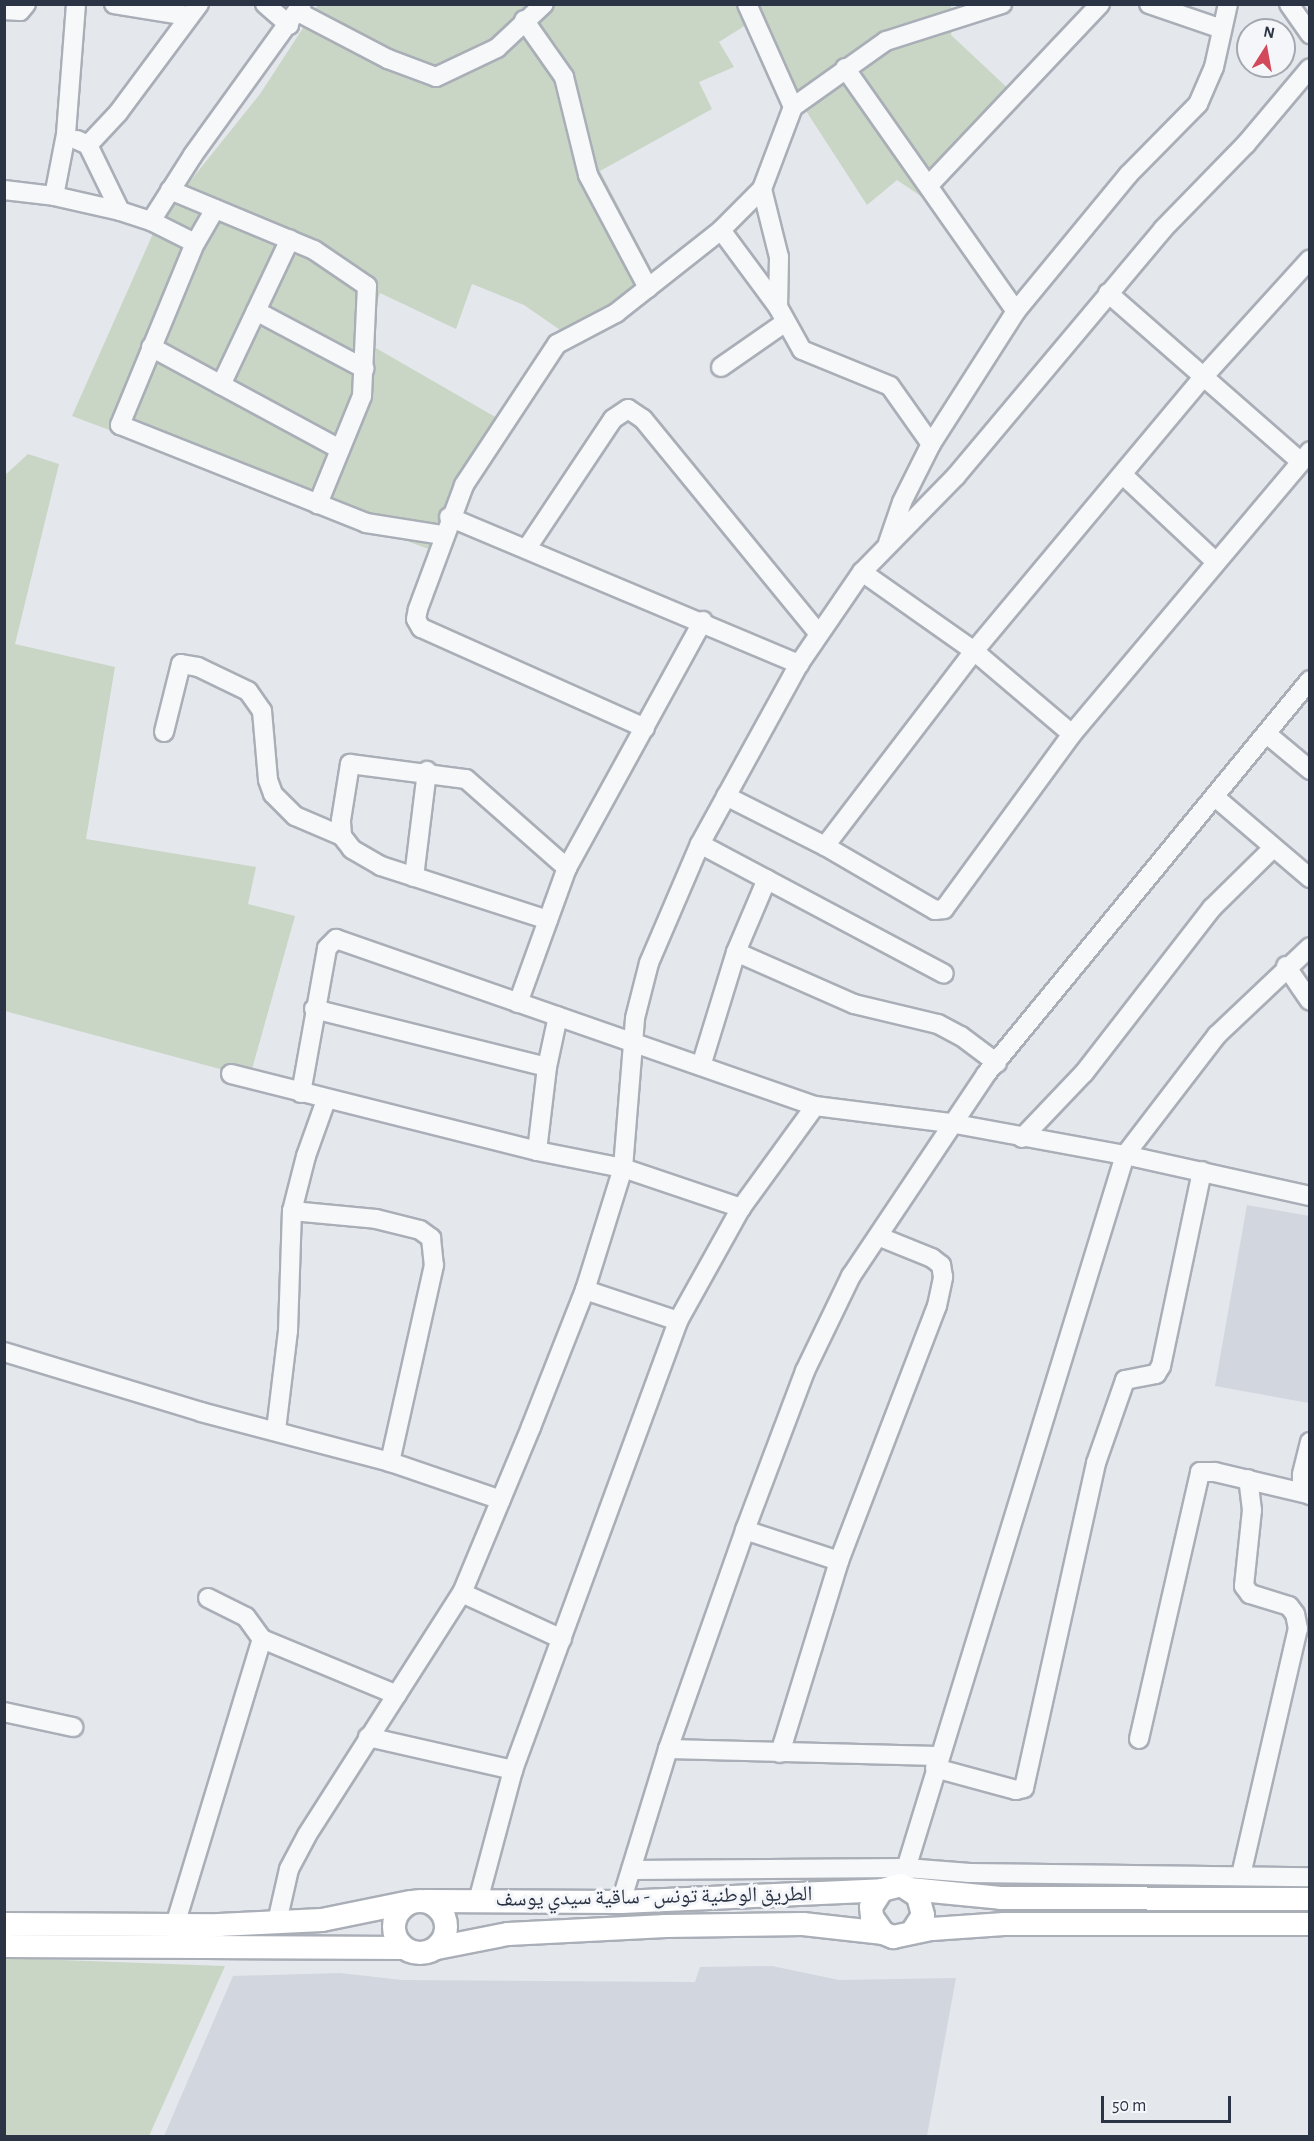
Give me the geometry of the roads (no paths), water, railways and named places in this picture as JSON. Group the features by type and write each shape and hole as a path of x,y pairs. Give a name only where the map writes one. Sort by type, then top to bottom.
{"main road":[{"name":"الطريق الوطنية تونس - ساقية سيدي يوسف","path":"4,1924 175,1925 277,1922 332,1918 418,1901 621,1902 900,1883 1000,1898 1310,1899"},
{"path":"912,1932 923,1915 918,1896 900,1883 871,1907 872,1917 883,1933 903,1936 912,1932 1004,1924 1310,1924"},
{"path":"4,1946 404,1948 415,1953 437,1947 446,1932 444,1915 418,1901 395,1918 393,1929 404,1948"},
{"name":"الطريق الوطنية تونس - ساقية سيدي يوسف","path":"437,1947 508,1934 666,1926 803,1924 883,1933"}],"street":[{"path":"4,10 20,11 26,4"},
{"path":"54,196 66,134 76,4"},
{"path":"114,4 193,10"},
{"path":"265,4 296,14 388,59 436,77 497,48 524,20 544,4"},
{"path":"747,4 793,107"},
{"path":"645,728 421,628 416,619 418,609 436,568 450,517 486,447 557,344 616,313 721,230 762,189 793,107 845,68 897,37 1002,4"},
{"path":"929,185 1100,4"},
{"path":"1149,4 1222,29"},
{"path":"887,547 906,494 932,444 1016,311 1128,175 1198,104 1214,67 1228,4"},
{"path":"1289,4 1310,34"},
{"path":"88,145 118,113 193,10"},
{"path":"151,221 170,190 296,14"},
{"path":"524,20 564,77 588,175 648,288"},
{"path":"845,68 1016,311"},
{"path":"277,1922 289,1869 368,1737 462,1593 501,1500 585,1290 623,1168 633,1044 649,963 700,844 799,664 862,572 1000,425 1108,293 1163,230 1246,144 1310,68"},
{"path":"66,134 88,145 120,211"},
{"path":"762,189 779,257 781,315"},
{"path":"4,190 54,196 120,211 151,221 195,243"},
{"path":"170,190 290,239 367,286 362,396 318,504"},
{"path":"215,209 195,243 120,425 387,529 443,536"},
{"path":"721,230 781,315 802,350 890,386 932,444"},
{"path":"221,385 290,239"},
{"path":"825,846 974,651 1205,375 1310,259"},
{"path":"726,796 825,846 935,910 944,909 1072,734 1305,456 1108,293"},
{"path":"256,311 364,369"},
{"path":"721,366 781,315"},
{"path":"151,347 340,449"},
{"path":"527,548 613,418 628,409 643,419 819,634"},
{"path":"1123,475 1216,562"},
{"path":"450,517 703,621 799,664"},
{"path":"862,572 974,651 1072,734"},
{"path":"518,1003 567,868 703,621"},
{"path":"164,732 181,664 198,667 248,691 262,711 268,780 273,794 295,816 342,836 364,858 414,877 548,920"},
{"path":"621,1902 668,1749 746,1530 826,1324 851,1276 880,1237 950,1123 1268,735 1310,680"},
{"path":"1268,735 1310,770"},
{"path":"342,836 341,810 350,764 427,771 466,779 567,868"},
{"path":"414,877 427,771"},
{"path":"1215,797 1310,879"},
{"path":"700,844 944,974"},
{"path":"1022,1138 1084,1073 1212,908 1273,848"},
{"path":"700,1066 736,952 767,879"},
{"path":"301,1093 314,1009 327,948 336,939 816,1106 950,1123 1022,1138 1125,1155 1310,1196"},
{"path":"900,1883 1125,1155 1217,1035 1286,966 1310,947"},
{"path":"736,952 854,1004 938,1024 961,1036 997,1063"},
{"path":"1286,966 1310,1001"},
{"path":"314,1009 547,1066"},
{"path":"537,1151 547,1066 558,1016"},
{"path":"231,1074 326,1100 537,1151 623,1168 741,1208"},
{"path":"276,1430 288,1331 292,1211 306,1156 326,1100"},
{"path":"478,1901 513,1770 678,1321 741,1208 816,1106"},
{"path":"668,1749 936,1762 1016,1790 1024,1788 1096,1463 1125,1380 1156,1374 1161,1366 1202,1171"},
{"path":"292,1211 376,1219 420,1230 431,1238 436,1250 390,1462"},
{"path":"780,1753 839,1561 937,1306 943,1277 941,1265 932,1258 880,1237"},
{"path":"585,1290 678,1321"},
{"path":"4,1352 201,1412 390,1462 501,1500"},
{"path":"1309,1494 1302,1475 1310,1442"},
{"path":"1139,1739 1200,1472 1248,1479 1309,1494"},
{"path":"1241,1875 1298,1629 1295,1614 1289,1606 1250,1594 1244,1586 1252,1510 1248,1479"},
{"path":"746,1530 839,1561"},
{"path":"462,1593 562,1639"},
{"path":"208,1598 246,1617 262,1639 397,1695"},
{"path":"175,1925 262,1639"},
{"path":"4,1712 73,1727"},
{"path":"368,1737 513,1770"},
{"path":"631,1870 900,1883 981,1873 1310,1876"}]}
